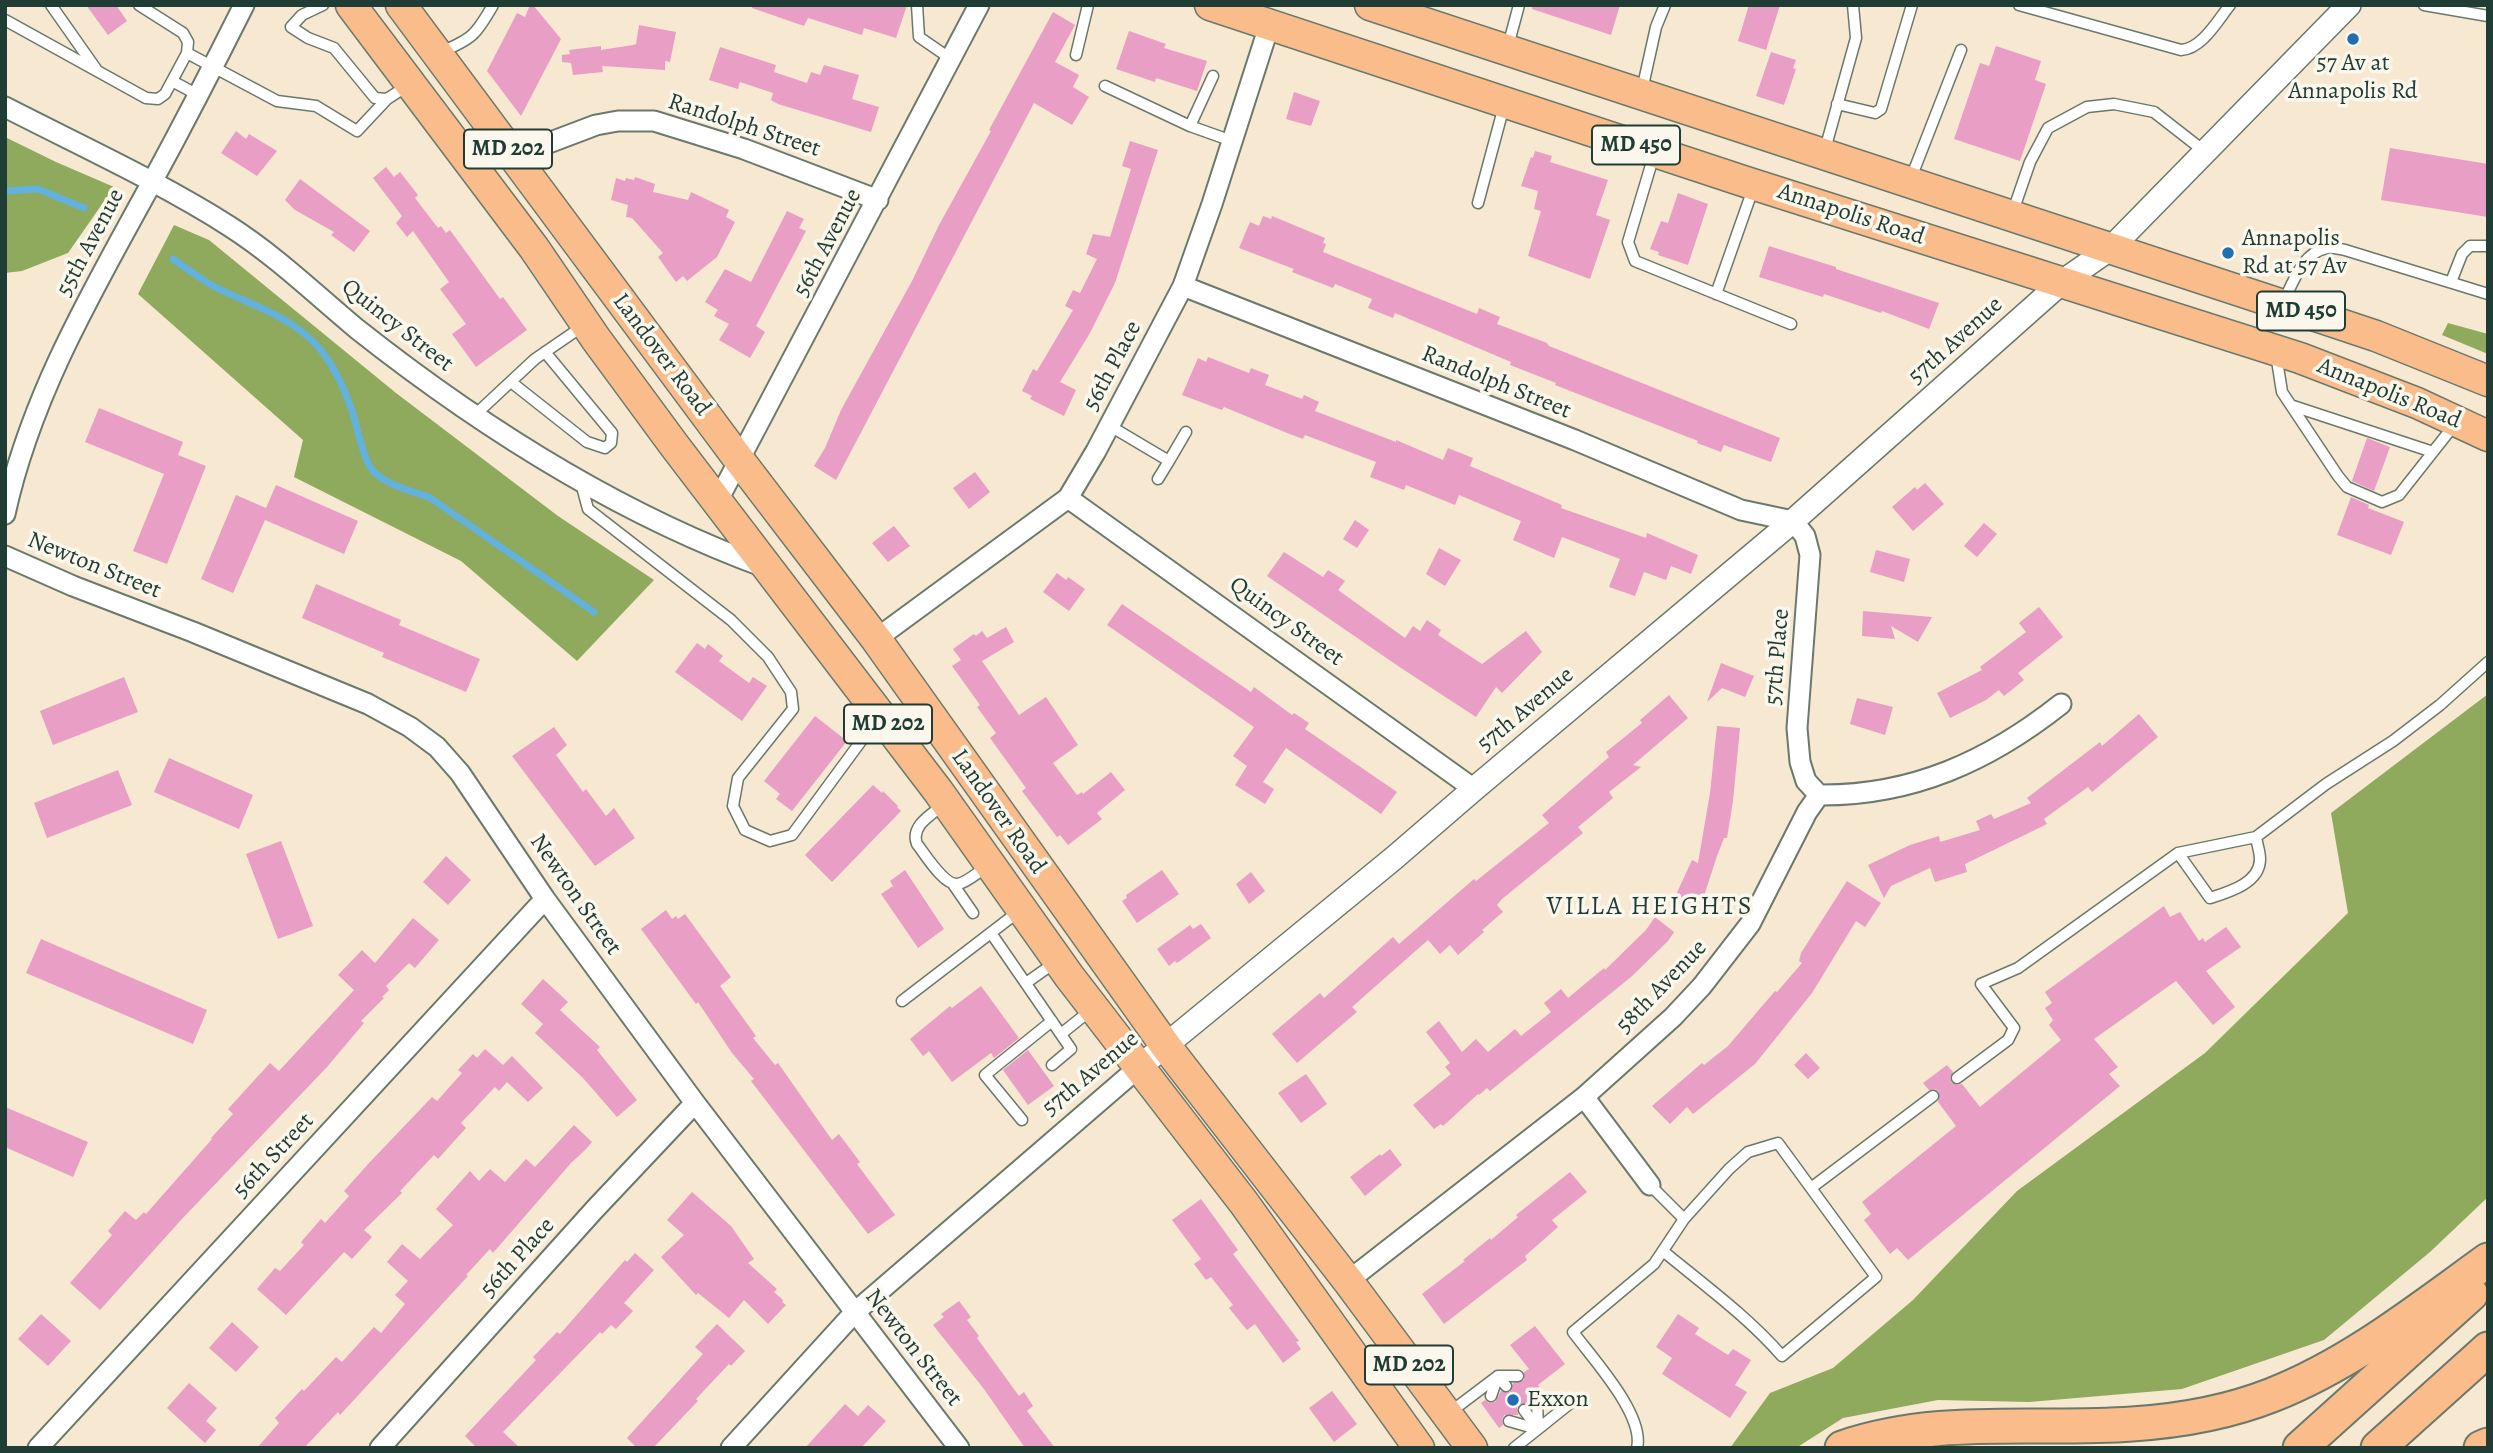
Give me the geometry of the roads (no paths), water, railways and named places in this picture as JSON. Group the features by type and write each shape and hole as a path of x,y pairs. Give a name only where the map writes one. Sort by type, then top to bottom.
{"highway":[{"path":"1842,1448 1910,1430 1956,1426 2132,1424 2240,1405 2272,1395 2337,1363 2396,1326 2488,1260"},
{"path":"2300,1448 2488,1278"},
{"path":"2378,1448 2488,1349"},
{"path":"2481,1448 2488,1445"}],"main road":[{"name":"Landover Road","path":"351,5 399,91 534,248 586,324 717,502 946,802 1093,1008 1244,1203 1419,1448"},
{"name":"Landover Road","path":"401,5 740,461 876,639 1166,1045 1348,1281 1472,1448"},
{"name":"Annapolis Road","path":"1210,5 1655,152 2276,350 2358,380 2488,436"},
{"name":"Annapolis Road","path":"1370,5 2376,336 2488,381"}],"street":[{"name":"55th Avenue","path":"5,514 41,396 114,249 244,5"},
{"name":"57th Avenue","path":"731,1448 854,1313 1138,1068 1298,938 1793,521 2062,282 2111,248 2349,5"},
{"name":"56th Avenue","path":"717,502 878,200 975,7"},
{"name":"56th Place","path":"876,639 1068,498 1110,426 1182,286 1212,204 1269,26"},
{"name":"Quincy Street","path":"5,107 229,226 279,262 357,328 433,386 581,483 709,547 768,569"},
{"name":"Randolph Street","path":"514,156 596,125 618,121 654,121 744,149 878,200"},
{"name":"Randolph Street","path":"1182,286 1575,440 1741,510 1793,521"},
{"name":"Quincy Street","path":"1068,498 1474,789"},
{"name":"57th Place","path":"1793,521 1805,536 1810,555 1810,585 1797,728 1800,762 1806,781 1819,795"},
{"name":"Newton Street","path":"5,556 73,586 368,704 410,727 437,747 460,773 545,899 695,1103 959,1448"},
{"path":"1819,795 1880,791 1915,783 1959,768 2004,746 2061,704"},
{"name":"58th Avenue","path":"1348,1281 1584,1097 1673,1017 1702,986 1750,924 1807,812 1819,795"},
{"name":"56th Street","path":"38,1448 545,899"},
{"path":"1584,1097 1650,1185"},
{"name":"56th Place","path":"380,1448 595,1209 695,1103"}],"lane":[{"path":"51,5 99,72"},
{"path":"5,20 146,98 158,99 165,94 172,81 187,52 188,42 183,33 139,5"},
{"path":"323,5 302,15 291,27 308,38 334,48 375,98 399,91"},
{"path":"437,54 468,40 480,27 493,5"},
{"path":"917,5 919,37 951,59"},
{"path":"1076,55 1088,5"},
{"path":"1507,50 1520,5"},
{"path":"1641,94 1653,39 1665,5"},
{"path":"1824,153 1856,38 1853,5"},
{"path":"1837,104 1875,113 1881,109 1912,5"},
{"path":"2019,5 2181,50 2191,50 2198,44 2230,5"},
{"path":"2424,5 2488,16"},
{"path":"1910,182 1961,50"},
{"path":"187,52 277,101 316,107 357,131 399,91"},
{"path":"1190,126 1213,76"},
{"path":"172,81 198,95"},
{"path":"1105,86 1190,126 1231,141"},
{"path":"1478,203 1505,102"},
{"path":"2012,216 2030,162 2048,128 2087,107 2114,104 2154,112 2204,151"},
{"path":"1655,152 1628,242 1635,261 1791,324"},
{"path":"1716,295 1755,184"},
{"path":"2451,282 2462,254 2470,246 2488,246"},
{"path":"2283,305 2297,273 2307,259 2326,248 2345,250 2488,294"},
{"path":"476,414 545,352 586,324"},
{"path":"2276,350 2282,392 2294,406 2338,476 2347,487 2382,502 2399,495 2457,421"},
{"path":"511,382 587,442 605,448 611,443 612,433 545,352"},
{"path":"2294,406 2433,452"},
{"path":"1110,426 1169,461"},
{"path":"1158,479 1186,432"},
{"path":"581,483 588,509 731,620 768,657 791,692 793,709 738,778 733,806 745,830 770,841 792,835 881,714"},
{"path":"1957,1078 2008,1040 2014,1028 1981,984 2018,968 2178,853 2256,837 2326,784 2402,734 2440,705 2488,662"},
{"path":"946,802 917,827 915,838 973,912"},
{"path":"2178,853 2210,898 2234,891 2253,877 2260,862 2256,837"},
{"path":"953,884 960,884 990,865"},
{"path":"902,1001 1021,909"},
{"path":"991,933 1071,1049 1052,1065"},
{"path":"1026,983 1058,960"},
{"path":"1061,1034 1093,1008"},
{"path":"1022,1120 985,1075 1052,1021"},
{"path":"1811,1188 1933,1096"},
{"path":"1637,1448 1638,1430 1630,1410 1573,1332 1654,1264 1684,1219 1748,1152 1778,1143 1876,1277 1782,1356 1764,1335 1663,1251"},
{"path":"1650,1185 1684,1219"},
{"path":"1498,1376 1506,1385"},
{"path":"1491,1396 1498,1376"},
{"path":"1447,1415 1498,1376 1518,1376"},
{"path":"1537,1401 1538,1429"},
{"path":"1514,1448 1528,1444 1538,1429 1573,1401"},
{"path":"1524,1410 1538,1429"},
{"path":"1510,1421 1538,1429"}],"waterway":[{"path":"5,191 38,189 84,208"},
{"path":"173,259 213,286 291,324 317,346 344,390 364,452 375,473 394,485 429,497 594,612"}],"place":[{"name":"57 Av at Annapolis Rd","path":"2353,39"},
{"name":"Annapolis Rd at 57 Av","path":"2228,253"},
{"name":"Exxon","path":"1513,1400"}],"district":[{"name":"VILLA HEIGHTS","path":"1650,908"}]}
